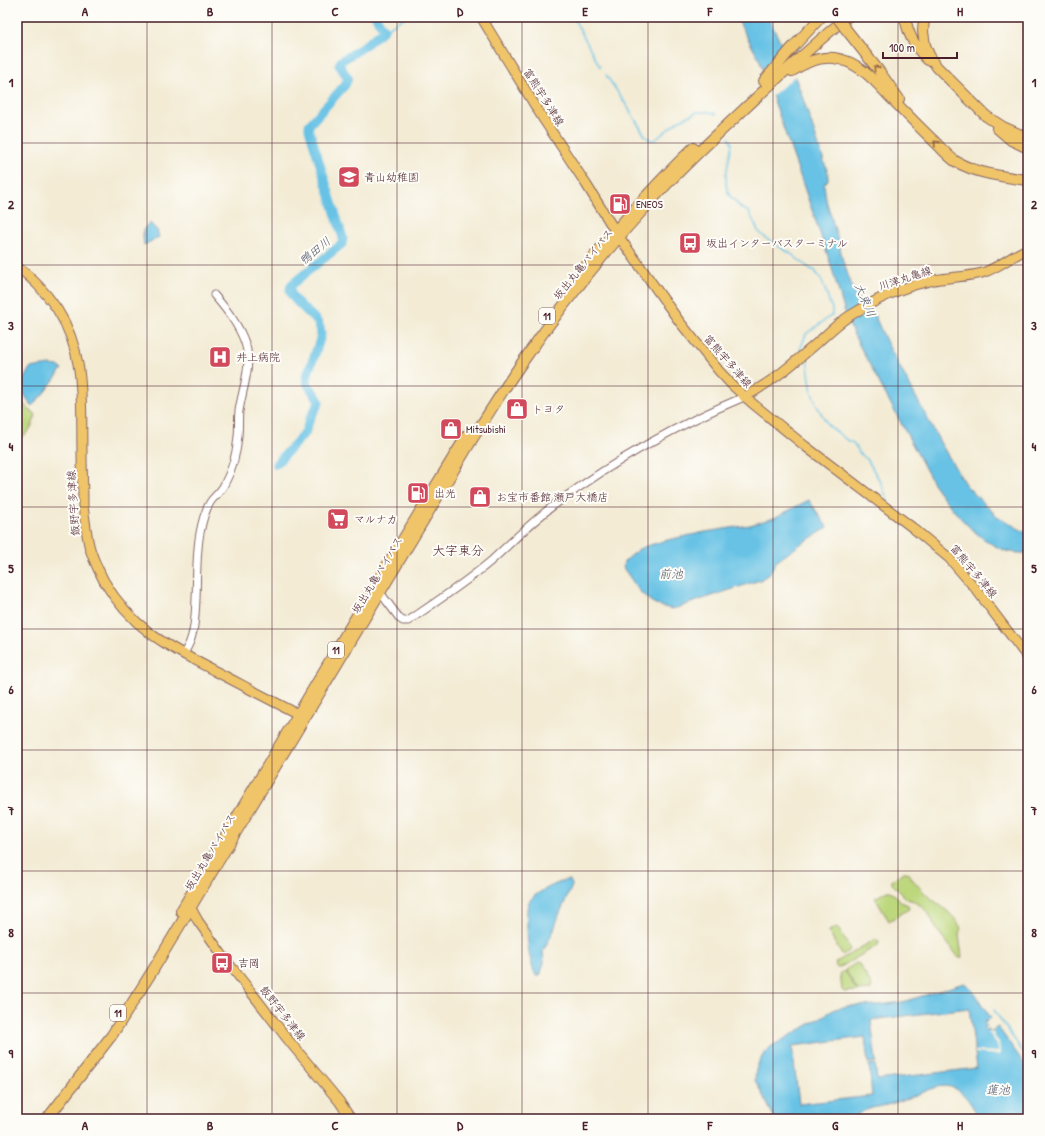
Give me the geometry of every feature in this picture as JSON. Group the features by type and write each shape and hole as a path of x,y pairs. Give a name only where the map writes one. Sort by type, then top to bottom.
{"highway":[{"path":"766,87 797,57 810,40 821,17"},
{"path":"766,87 789,74 797,57 810,40 837,17 886,80 915,122"},
{"path":"810,40 847,17"},
{"path":"905,17 908,31 916,47 1011,140 1028,148"},
{"path":"924,17 923,32 926,50 937,67 951,82"},
{"path":"797,57 839,59 850,63 859,68 876,83 949,156 959,163 985,173 1028,180"},
{"name":"坂出丸亀バイパス","path":"617,234 678,172 766,87"},
{"name":"坂出丸亀バイパス","path":"38,1119 80,1068 108,1029 189,904 377,589 520,366 570,296 647,194 674,165 766,87"},
{"path":"986,116 1003,127 1028,138"},
{"path":"959,163 978,168 1028,173"},
{"name":"坂出丸亀バイパス","path":"47,1119 112,1035 153,970 189,904"}],"main road":[{"name":"富熊宇多津線","path":"480,17 617,234 679,321 719,371 744,397 805,446 913,528 949,558 975,588 1028,658"},
{"name":"川津丸亀線","path":"744,397 772,380 807,352 844,319 877,300 906,288 934,280 982,273 1028,249"},
{"name":"飯野宇多津線","path":"17,267 30,277 51,300 64,319 74,345 81,383 85,522 89,545 94,560 112,595 136,622 158,639 183,654 302,716"},
{"name":"飯野宇多津線","path":"189,904 198,921 223,956 289,1041 339,1101 351,1119"}],"street":[{"path":"183,654 192,637 196,611 198,547 201,526 210,502 224,485 237,450 239,412 247,371 246,343 233,318 214,295"},
{"path":"377,589 400,619 403,621 408,621 479,570 506,548 523,530 542,514 581,485 652,442 708,413 744,397"}],"green space":[{"path":"17,395 27,408 36,415 30,430 17,441"},
{"path":"904,872 907,872 922,891 948,912 958,923 961,928 959,935 962,957 959,958 937,930 929,914 914,901 907,899 892,884 892,880"},
{"path":"887,891 892,892 903,903 908,905 909,909 889,921 875,898"},
{"path":"836,927 850,948 849,951 842,955 829,933 829,931"},
{"path":"874,940 878,940 878,945 837,968 835,964 836,962"},
{"path":"856,963 859,964 871,984 872,987 870,990 858,991 845,970"},
{"path":"844,971 857,991 844,992 842,990 840,974"}],"water":[{"path":"736,17 767,17 781,44 805,103 828,173 828,180 824,184 826,200 842,258 853,289 865,310 872,310 887,343 941,444 965,484 997,516 1028,534 1028,553 1014,553 1006,551 995,546 974,532 956,513 933,483 850,327 830,262 759,59"},
{"path":"150,223 157,230 159,237 144,245 144,230"},
{"path":"50,365 58,366 62,369 32,406 23,391 22,384 24,379 30,368"},
{"name":"前池","path":"809,500 827,527 826,529 802,543 776,562 769,574 760,580 673,609 663,607 649,600 639,590 624,569 624,562 639,549 644,547 663,541 705,532 750,525 774,518"},
{"path":"569,880 572,886 553,932 543,951 544,963 540,976 536,976 528,949 528,904 531,899 538,894 553,885"},
{"name":"蓮池","path":"964,983 970,987 991,1018 984,1022 986,1026 983,1028 985,1030 988,1029 990,1032 998,1027 1028,1070 1028,1119 980,1119 963,1094 952,1087 945,1086 936,1087 891,1104 869,1109 858,1114 853,1119 775,1119 755,1080 756,1070 765,1052 772,1046 835,1009 847,1006 879,1005 903,1002","holes":["969,1008 977,1068 877,1080 875,1064 869,1065 872,1096 799,1104 792,1046 865,1037 868,1063 876,1062 871,1020"]}],"pier":[{"path":"785,47 796,75 771,97 761,72"},
{"path":"993,1031 994,1036 999,1042 999,1055 975,1053 975,1051 998,1051 997,1044 988,1032"}],"waterway":[{"name":"鴨田川","path":"276,464 305,433 310,418 319,403 317,397 308,385 307,380 320,338 320,328 316,321 295,300 290,289 292,284 342,244 343,238 309,125 345,85 348,78 339,65 341,61 360,49 384,30 376,17"},
{"path":"384,30 405,17"},
{"path":"573,17 600,67"},
{"path":"606,75 646,137 651,140 655,140 678,121 697,112 710,112 716,114"},
{"path":"729,138 732,143 726,175 726,185 729,195 741,208 749,212 758,231 768,240 790,253 815,271 822,281 832,309 832,315 806,334 800,350 801,351"},
{"path":"806,358 812,393 817,406 828,425 848,441 852,442 859,453 867,459 881,483 889,505"},
{"path":"994,1010 1028,1059"}],"place":[{"name":"青山幼稚園","path":"349,177"},
{"name":"ENEOS","path":"620,204"},
{"name":"坂出インターバスターミナル","path":"690,243"},
{"name":"井上病院","path":"220,357"},
{"name":"トヨタ","path":"517,409"},
{"name":"Mitsubishi","path":"451,429"},
{"name":"出光","path":"418,493"},
{"name":"お宝市番館 瀬戸大橋店","path":"480,497"},
{"name":"マルナカ","path":"338,519"},
{"name":"吉岡","path":"222,963"}],"district":[{"name":"大字東分","path":"458,550"}],"water label":[{"name":"大束川","path":"865,300"}]}
